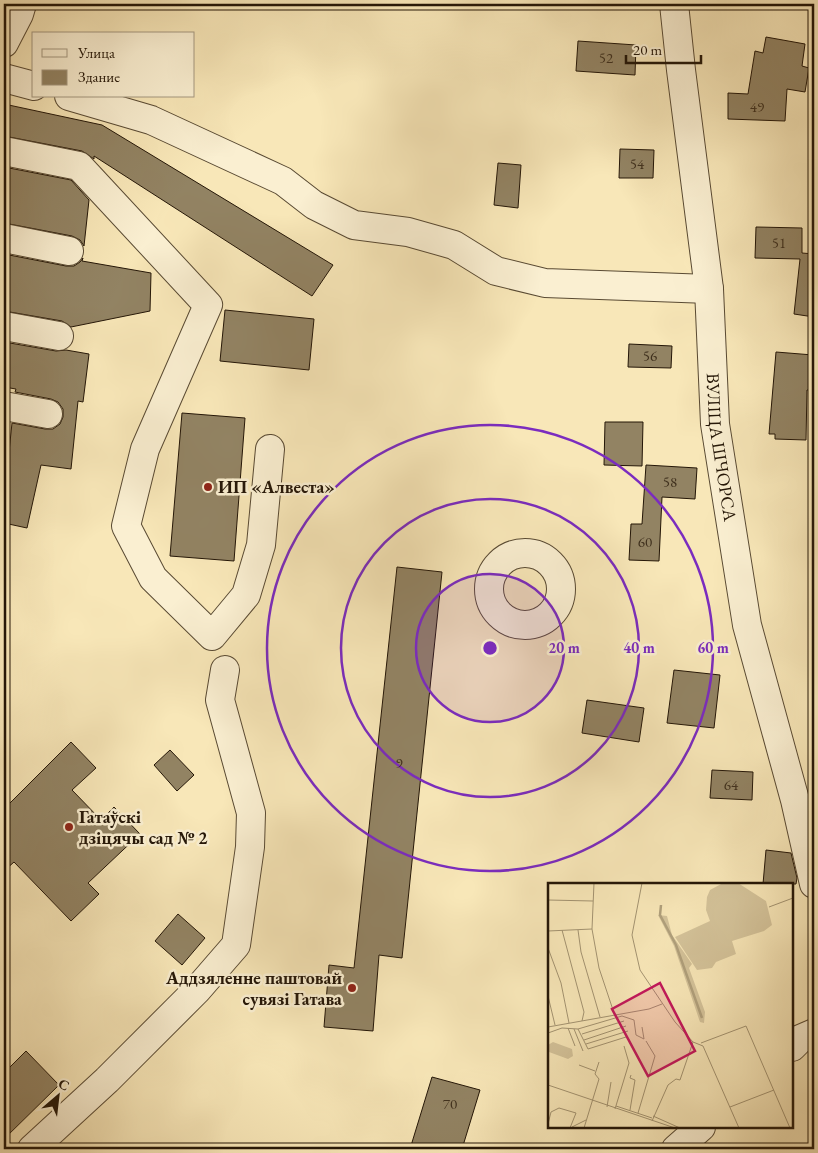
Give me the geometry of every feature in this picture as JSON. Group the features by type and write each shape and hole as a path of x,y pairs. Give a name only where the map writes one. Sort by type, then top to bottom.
{"street":[{"path":"4,43 22,4"},
{"name":"ВУЛІЦА ШЧОРСА","path":"674,4 709,290 715,424 747,625 795,800 814,884"},
{"path":"4,78 32,85"},
{"path":"76,98 151,120 283,181 314,205 354,225 408,232 454,245 496,271 545,283 709,290"},
{"path":"4,151 79,166 208,305 145,449 126,526 153,578 212,636 246,595 261,545 270,449"},
{"path":"4,238 70,251"},
{"path":"4,326 58,336"},
{"path":"4,406 48,414"},
{"path":"32,1149 198,990 236,946 250,847 251,814 220,700 225,670"},
{"path":"793,1045 800,1039 814,1033"},
{"path":"676,1149 700,1128"}],"building":[{"path":"766,37 805,44 802,66 809,68 805,92 787,89 785,121 728,119 728,93 748,94 755,51 763,53"},
{"path":"578,41 636,45 635,75 576,71"},
{"path":"4,104 102,125 333,265 312,296 94,156 94,159 82,151 4,136"},
{"path":"620,149 654,150 653,178 619,178"},
{"path":"498,163 521,165 518,208 494,205"},
{"path":"4,167 71,180 89,200 84,246 80,240 72,236 4,223"},
{"path":"756,227 802,228 802,253 814,254 814,317 794,314 800,259 755,258"},
{"path":"4,254 66,266 74,266 83,258 82,261 151,273 150,311 71,327 62,321 4,311"},
{"path":"225,310 314,319 309,370 220,361"},
{"path":"4,342 56,351 66,350 89,354 83,402 78,401 71,469 41,465 27,528 4,523 4,500 12,423 53,429 60,424 63,417 63,409 58,402 51,399 15,392 16,389 4,387"},
{"path":"629,344 672,346 671,368 628,367"},
{"path":"776,352 813,355 810,390 807,390 806,440 775,439 775,434 769,434"},
{"name":"ИП «Алвеста»","path":"182,413 245,418 234,561 170,556"},
{"path":"605,422 643,422 642,466 604,465"},
{"path":"646,465 697,468 695,499 662,497 659,561 629,560 631,524 642,524"},
{"path":"397,567 442,572 402,958 379,955 373,1031 324,1027 329,965 354,968"},
{"path":"674,670 720,675 714,728 667,723"},
{"path":"587,700 644,708 639,742 582,733"},
{"name":"Гатаўскі дзіцячы сад № 2","path":"71,742 96,768 72,790 101,820 114,807 140,834 88,883 99,894 71,921 14,862 4,871 4,809"},
{"path":"170,750 194,775 177,791 154,765"},
{"path":"712,770 753,772 752,800 710,798"},
{"path":"766,850 791,853 797,878 796,884 763,883"},
{"path":"178,914 205,938 182,965 155,941"},
{"path":"26,1051 59,1085 4,1139 4,1073"},
{"path":"432,1077 480,1090 462,1149 410,1149"}],"place":[{"name":"ИП «Алвеста»","path":"208,487"},
{"name":"Гатаўскі дзіцячы сад № 2","path":"69,827"},
{"name":"Аддзяленне паштовай сувязі Гатава","path":"352,988"}]}
